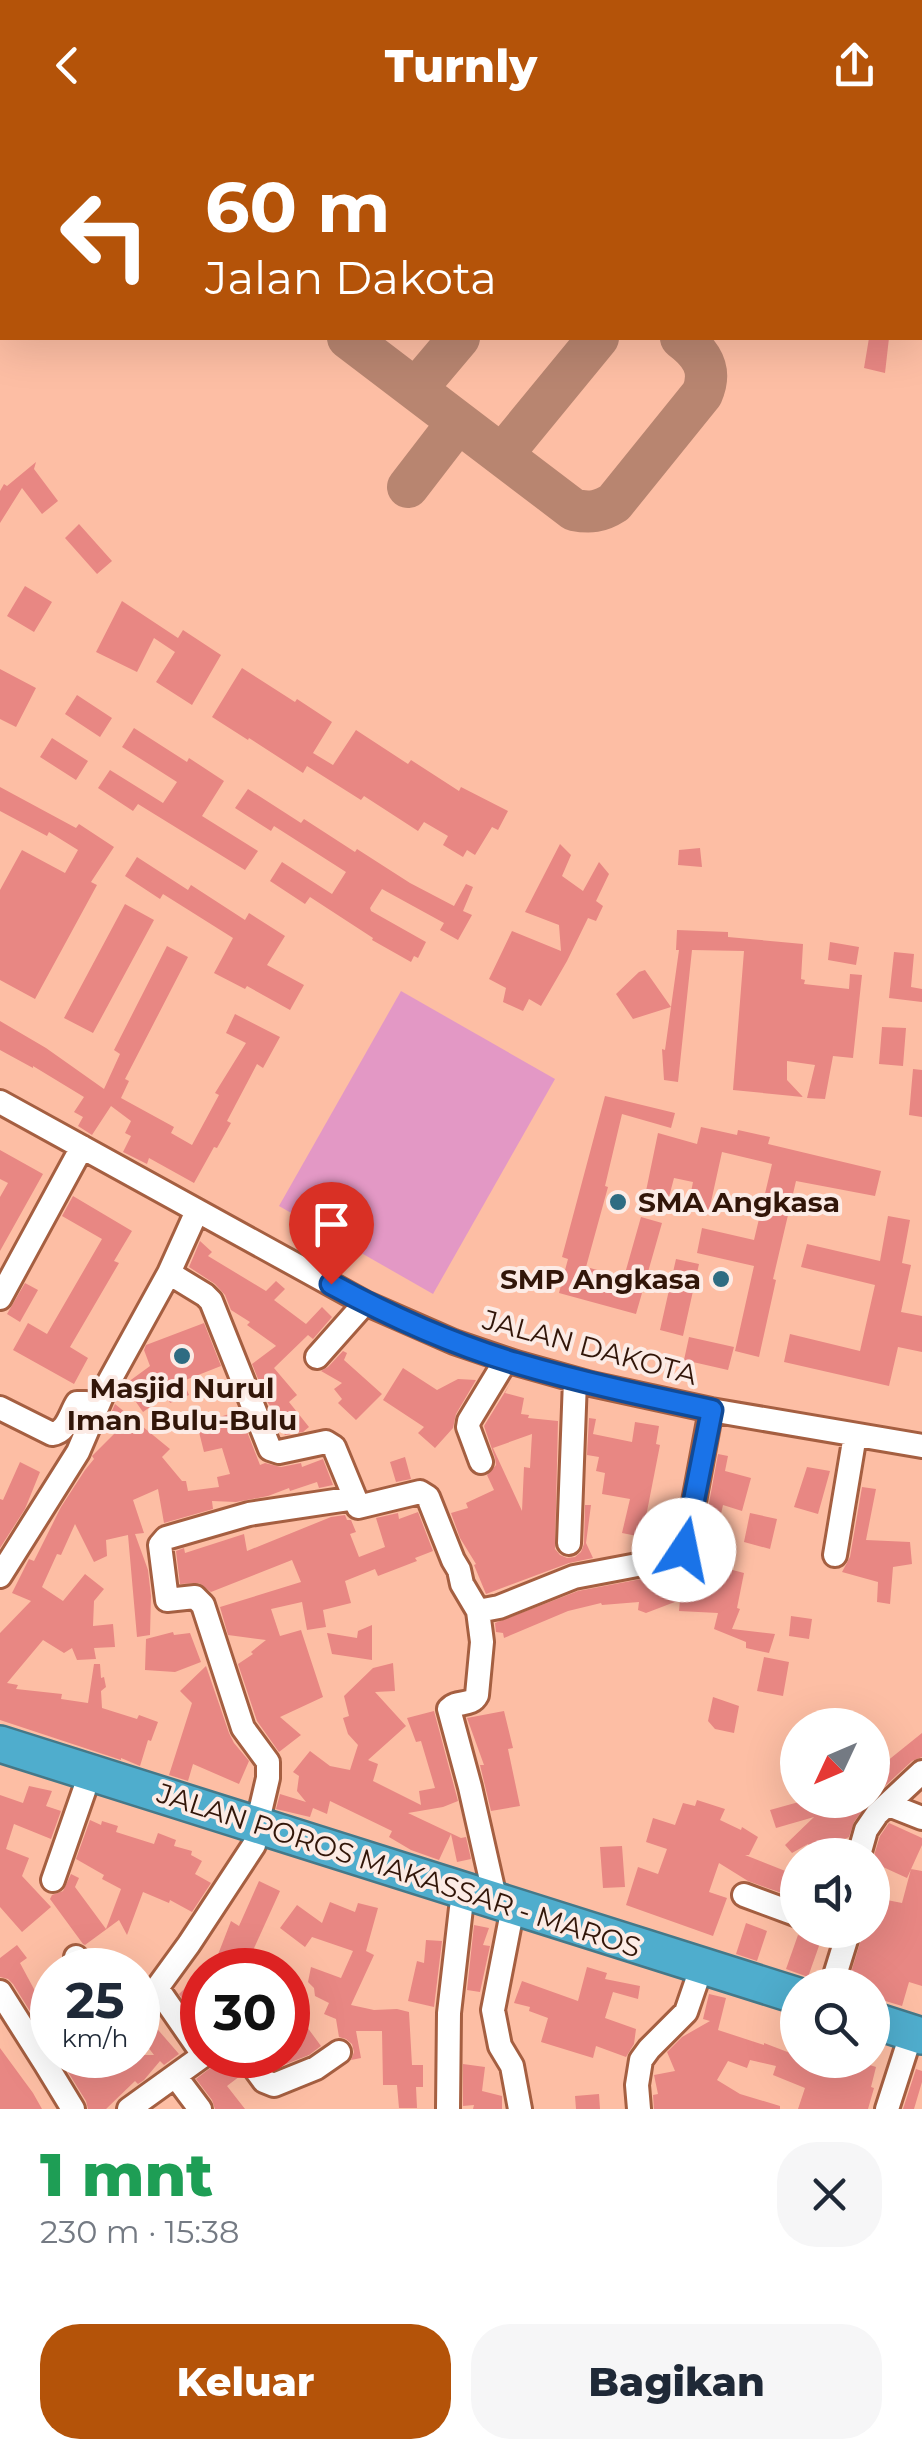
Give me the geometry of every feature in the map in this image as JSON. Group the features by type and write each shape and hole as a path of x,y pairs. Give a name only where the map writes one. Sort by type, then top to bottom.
{"highway":[{"name":"JALAN POROS MAKASSAR - MAROS","path":"0,1744 461,1908 506,1911 696,1983 780,2009"},
{"name":"JALAN POROS MAKASSAR - MAROS","path":"0,1763 780,1991"},
{"path":"890,2031 917,2047"},
{"path":"890,2042 917,2047"}],"street":[{"name":"JALAN DAKOTA","path":"0,1102 365,1302 454,1342 575,1380 712,1410 922,1446"},
{"path":"0,1298 82,1147"},
{"path":"0,1576 78,1452 105,1389 169,1273 198,1211"},
{"path":"169,1273 211,1301 270,1449 279,1452 330,1443 358,1507 425,1494 460,1570 462,1584 478,1612 482,1642 477,1695 449,1709 506,1911 493,2010 500,2046 512,2066 520,2109"},
{"path":"317,1357 365,1302"},
{"path":"481,1462 469,1421 506,1360"},
{"path":"569,1543 575,1380"},
{"path":"0,1408 52,1434 63,1428 78,1403 98,1408"},
{"path":"478,1612 499,1608 567,1578 682,1554 712,1410"},
{"path":"835,1555 855,1435"},
{"path":"160,1984 256,1835 268,1762 243,1728 203,1604 195,1598 167,1600 160,1545 166,1538 235,1517 354,1498"},
{"path":"890,1804 922,1772"},
{"path":"53,1880 84,1790"},
{"path":"890,1805 922,1818"},
{"path":"744,1896 780,1909"},
{"path":"448,2109 449,2013 461,1908"},
{"path":"638,2109 641,2060 686,2012 696,1983"},
{"path":"0,1992 30,2031"},
{"path":"160,1992 180,2020"},
{"path":"887,2109 917,2047"},
{"path":"310,2070 339,2052"},
{"path":"129,2109 180,2073"},
{"path":"176,2076 200,2109"},
{"path":"60,2078 73,2109"},
{"path":"262,2078 274,2085 291,2078"}],"shaded area":[{"path":"401,991 555,1079 433,1294 279,1206"}],"building":[{"path":"869,340 889,340 885,373 864,368"},
{"path":"36,462 34,469 58,501 42,514 22,488 0,523 0,491 4,484 7,486"},
{"path":"79,524 112,561 97,574 65,538"},
{"path":"25,586 52,602 34,632 7,616"},
{"path":"122,601 178,638 183,630 221,655 192,705 156,682 175,652 154,638 137,672 96,652"},
{"path":"242,668 332,722 313,753 333,765 356,730 408,764 411,760 459,791 461,787 508,811 498,830 492,827 475,855 467,850 463,857 443,845 448,836 424,822 418,831 364,796 361,800 307,766 303,773 248,740 212,717"},
{"path":"0,669 36,688 16,727 0,719"},
{"path":"77,695 112,718 100,737 65,714"},
{"path":"134,728 224,781 202,816 258,851 245,870 138,804 133,811 98,788 110,770 163,803 177,782 122,747"},
{"path":"52,738 88,761 76,780 40,757"},
{"path":"0,787 76,828 79,824 114,847 91,882 97,885 35,999 0,980 0,890 22,850 65,873 78,850 49,832 47,836 0,811"},
{"path":"248,789 301,823 304,819 454,906 466,884 473,887 463,911 472,915 458,940 440,930 444,923 382,889 371,911 426,942 418,958 414,956 411,962 310,897 305,904 270,881 282,862 332,894 346,872 274,826 271,831 235,808"},
{"path":"560,844 571,855 562,876 583,891 599,862 609,874 596,901 603,906 596,921 588,918 541,1006 529,999 523,1011 503,1002 506,988 489,979 512,931 561,951 559,925 525,912"},
{"path":"700,848 702,867 678,865 679,850"},
{"path":"137,857 188,890 191,885 245,920 249,913 285,936 267,965 304,985 290,1010 214,973 233,938 163,894 160,899 125,876"},
{"path":"125,904 154,920 93,1033 64,1018"},
{"path":"677,930 728,932 728,937 803,944 804,984 849,989 850,974 862,975 853,1058 833,1056 825,1099 807,1098 815,1065 787,1061 787,1080 803,1097 733,1090 744,951 692,950 678,1082 664,1080 662,1049 665,1050 679,950"},
{"path":"830,942 859,947 856,965 828,960"},
{"path":"167,946 188,957 125,1079 129,1081 121,1098 174,1127 171,1133 192,1145 219,1095 215,1093 246,1043 226,1033 235,1014 280,1037 263,1068 257,1064 227,1121 231,1123 194,1183 149,1158 147,1164 123,1152 131,1136 125,1133 131,1121 111,1106 92,1135 78,1126 83,1117 74,1112 84,1097 0,1050 0,1021 104,1089 120,1054 114,1050"},
{"path":"894,952 914,954 911,987 922,989 922,1002 889,998"},
{"path":"645,970 671,1007 633,1019 616,994"},
{"path":"882,1027 906,1028 903,1066 879,1064"},
{"path":"913,1069 922,1070 922,1117 909,1115"},
{"path":"605,1096 675,1113 671,1128 622,1114 605,1186 608,1187 586,1267 624,1277 641,1217 662,1223 636,1314 559,1293 568,1259 562,1257"},
{"path":"701,1127 770,1137 768,1144 881,1171 875,1196 796,1181 759,1357 735,1351 754,1266 697,1253 702,1228 754,1240 772,1164 722,1152 709,1211 688,1207 693,1182 674,1178 669,1197 646,1191 658,1133 697,1144"},
{"path":"0,1150 43,1174 0,1251 0,1197 8,1183 0,1179"},
{"path":"73,1196 132,1231 114,1261 119,1263 70,1347 88,1358 74,1384 13,1350 28,1323 47,1334 102,1239 62,1216"},
{"path":"888,1216 910,1220 902,1263 911,1265 901,1312 922,1316 922,1352 898,1347 889,1386 784,1362 790,1334 860,1351 875,1285 801,1267 807,1244 880,1261"},
{"path":"200,1241 212,1252 208,1256 266,1291 276,1281 285,1289 274,1300 306,1324 322,1307 332,1317 313,1339 308,1335 274,1368 297,1395 289,1402 309,1427 303,1432 285,1435 252,1364 276,1346 231,1310 215,1284 189,1267"},
{"path":"676,1259 699,1264 683,1336 660,1330"},
{"path":"25,1283 38,1290 20,1322 7,1314"},
{"name":"Masjid Nurul Iman Bulu-Bulu","path":"204,1323 221,1366 183,1381 189,1395 170,1403 167,1395 143,1412 124,1385 150,1366 146,1345"},
{"path":"689,1337 734,1347 728,1370 684,1360"},
{"path":"343,1351 347,1353 344,1360 382,1394 356,1420 338,1403 342,1399 334,1389 342,1383 321,1371"},
{"path":"403,1368 437,1390 458,1379 476,1380 456,1414 453,1428 435,1448 418,1433 424,1427 383,1400"},
{"path":"511,1382 505,1393 524,1398 521,1414 558,1421 555,1549 567,1558 581,1552 585,1505 591,1505 586,1543 593,1558 486,1594 451,1513 468,1508 466,1503 494,1490 487,1475 496,1465 495,1458 484,1426","holes":["532,1434 530,1468 524,1467 522,1511 493,1448"]},
{"path":"115,1404 170,1449 162,1457 186,1481 188,1491 219,1487 217,1477 230,1474 222,1448 204,1452 197,1424 239,1411 260,1465 281,1467 301,1463 302,1467 323,1459 333,1485 319,1488 317,1482 236,1502 212,1501 213,1509 164,1523 158,1489 133,1500 144,1533 135,1534 148,1570 151,1596 150,1635 137,1637 128,1535 106,1540 107,1556 94,1562 75,1524 42,1587 63,1601 85,1574 104,1589 94,1601 93,1626 113,1624 115,1647 94,1648 96,1659 77,1660 72,1648 64,1653 43,1640 7,1683 18,1685 16,1689 62,1694 61,1699 88,1703 94,1664 100,1664 106,1687 101,1691 102,1708 158,1722 140,1766 0,1720 0,1633 31,1601 12,1593 29,1559 34,1561 61,1507 94,1459 92,1456 118,1430 107,1422"},
{"path":"589,1418 596,1419 593,1434 632,1442 635,1422 659,1426 656,1444 660,1445 642,1537 622,1533 630,1499 602,1494 605,1473 596,1471 599,1457 587,1455"},
{"path":"718,1454 728,1456 725,1471 751,1478 742,1511 723,1505 713,1550 701,1547"},
{"path":"405,1457 411,1479 396,1482 390,1462"},
{"path":"20,1462 40,1472 25,1509 0,1548 0,1499 3,1500"},
{"path":"807,1467 830,1471 818,1514 794,1507"},
{"path":"862,1487 876,1489 866,1540 910,1542 912,1564 893,1567 890,1604 877,1602 878,1582 842,1572 850,1557"},
{"path":"418,1512 433,1551 378,1576 375,1569 345,1581 351,1603 323,1610 326,1627 307,1630 302,1602 271,1609 280,1636 301,1630 323,1697 280,1717 301,1735 279,1752 257,1721 238,1664 266,1640 228,1635 220,1607 301,1582 292,1560 211,1592 199,1583 180,1584 176,1551 184,1548 185,1553 244,1534 247,1551 345,1515 356,1532 350,1534 359,1557 385,1547 376,1518 398,1513 399,1519"},
{"path":"750,1513 777,1519 770,1549 744,1542"},
{"path":"725,1568 744,1573 737,1608 740,1609 732,1629 775,1634 769,1653 746,1648 746,1642 714,1629 718,1613 679,1611 680,1600 646,1613 638,1610 639,1602 601,1603 568,1611 504,1638 503,1633 496,1632 495,1623 578,1591 652,1577 659,1594 680,1592 680,1583 721,1585"},
{"path":"791,1616 812,1619 809,1639 789,1636"},
{"path":"372,1625 372,1660 332,1654 327,1633 357,1638 358,1631"},
{"path":"173,1632 190,1633 201,1662 175,1672 145,1670 146,1639"},
{"path":"764,1657 789,1662 783,1696 757,1691"},
{"path":"393,1663 395,1691 375,1692 406,1726 368,1760 378,1764 373,1781 421,1805 419,1791 435,1788 421,1741 416,1742 407,1718 434,1711 458,1801 408,1813 466,1837 471,1859 457,1862 451,1834 439,1860 411,1850 389,1837 392,1831 330,1801 327,1814 313,1808 310,1817 276,1809 280,1794 306,1802 297,1791 299,1776 293,1772 310,1751 330,1766 350,1770 358,1745 348,1734 343,1718 349,1716 344,1696 373,1668"},
{"path":"206,1666 229,1733 249,1761 239,1784 193,1764 188,1781 169,1775 192,1703 180,1691"},
{"path":"713,1697 739,1706 734,1733 715,1729 708,1721"},
{"path":"504,1711 520,1806 491,1811 480,1765 484,1765 467,1718"},
{"path":"922,1733 922,1757 890,1781 890,1759"},
{"path":"29,1786 52,1791 46,1806 61,1811 51,1839 14,1824 6,1849 29,1858 22,1876 51,1907 22,1932 0,1907 0,1795 23,1803"},
{"path":"697,1800 725,1809 720,1820 758,1837 749,1855 745,1855 780,1869 780,1893 748,1881 719,1863 709,1892 727,1898 713,1936 626,1905 638,1867 658,1874 667,1849 646,1842 653,1818 675,1825 683,1803 695,1806"},
{"path":"780,1807 780,1818 811,1818 776,1828 770,1810"},
{"path":"813,1818 857,1818 847,1838 792,1838"},
{"path":"90,1820 118,1826 116,1832 154,1844 158,1833 176,1840 174,1846 192,1851 191,1855 202,1861 195,1874 211,1883 192,1912 143,1892 127,1935 119,1920 85,1945 83,1944 50,1899 63,1891 71,1874 79,1878 75,1887 106,1929 121,1889 76,1859"},
{"path":"889,1823 922,1838 907,1878 890,1870 890,1838 880,1836"},
{"path":"622,1846 625,1887 603,1888 600,1847"},
{"path":"911,1869 922,1871 922,1986 909,1982 902,2006 890,2002 890,1968 852,1968 858,1948 890,1948 890,1901 902,1903"},
{"path":"259,1881 280,1891 254,1948 221,1948 231,1921 239,1926"},
{"path":"330,1902 355,1912 358,1903 378,1908 366,1951 374,1955 351,2005 409,2012 412,2065 423,2065 423,2087 416,2087 417,2108 399,2108 397,2085 383,2085 382,2031 356,2031 361,2058 351,2060 352,2044 339,2037 336,2019 324,2014 329,2003 315,1996 310,1984 311,1967 341,1978 353,1951 312,1937 305,1947 280,1928 297,1905 322,1923"},
{"path":"746,1923 767,1931 757,1961 736,1954"},
{"path":"474,1925 489,1928 483,1945 490,1946 480,1992 467,1990"},
{"path":"426,1940 442,1941 434,2007 408,2001 417,1961 424,1963"},
{"path":"17,1945 27,1958 20,1963 30,1982 30,2011 13,1984 0,1977 0,1958"},
{"path":"793,1948 818,1948 811,1968 786,1968"},
{"path":"587,1967 607,1973 605,1979 640,1986 638,1999 613,1992 605,2018 636,2029 634,2044 626,2057 596,2046 593,2058 541,2042 548,2018 514,2003 522,1981 578,2001"},
{"path":"709,1994 726,1998 718,2030 780,2049 780,2078 773,2075 776,2066 750,2060 747,2068 728,2061 717,2080 740,2094 780,2109 654,2109 653,2095 658,2094 654,2075 675,2071 667,2052 682,2037 710,2021 703,2019"},
{"path":"310,2031 321,2046 310,2054"},
{"path":"160,2032 179,2054 164,2065 160,2061"},
{"path":"0,2048 33,2093 42,2109 0,2109"},
{"path":"463,2064 485,2067 482,2091 502,2096 502,2109 463,2106"},
{"path":"916,2069 922,2071 922,2082 914,2109 903,2109"},
{"path":"72,2078 146,2078 138,2084 135,2081 106,2109 88,2109"},
{"path":"237,2078 227,2086 245,2109 215,2109 196,2079"},
{"path":"780,2078 873,2078 874,2088 868,2109 798,2109 805,2088"},
{"path":"599,2094 600,2109 576,2109 575,2096"}],"taxiway":[{"path":"351,340 574,510 590,511 614,503 702,394 706,377 703,362 683,340"},
{"path":"416,389 457,340"},
{"path":"502,455 596,340"},
{"path":"408,487 458,422"}],"place":[{"name":"SMA Angkasa","path":"618,1202"},
{"name":"SMP Angkasa","path":"721,1279"},
{"name":"Masjid Nurul Iman Bulu-Bulu","path":"182,1356"}],"route":[{"path":"331,1284 454,1342 506,1360 590,1384 712,1410 684,1550"}]}
